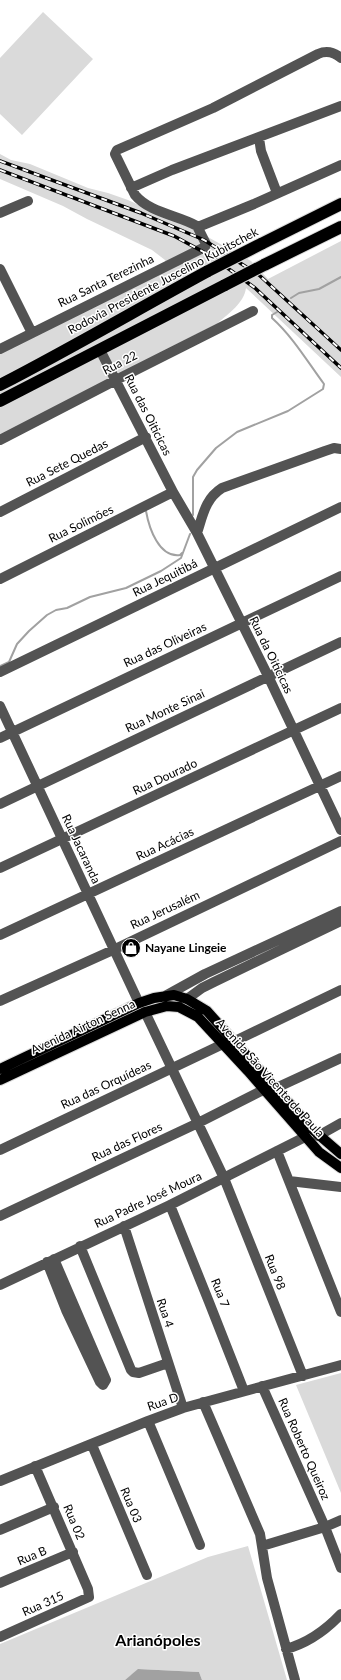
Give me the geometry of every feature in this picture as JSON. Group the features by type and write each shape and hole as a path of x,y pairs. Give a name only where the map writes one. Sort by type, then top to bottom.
{"highway":[{"name":"Rodovia Presidente Juscelino Kubitschek","path":"0,385 127,314 341,204"},
{"path":"0,401 341,227"},
{"path":"0,382 14,378"}],"main road":[{"name":"Avenida Airton Senna","path":"0,1080 167,995 174,995 187,999"},
{"name":"Avenida São Vicente de Paula","path":"187,999 207,1011 235,1041 263,1090 319,1152 341,1168"},
{"name":"Avenida Airton Senna","path":"0,1069 142,1008 167,1006 179,1007"},
{"name":"Avenida São Vicente de Paula","path":"179,1007 198,1017 223,1044 276,1088 318,1136 341,1154"}],"street":[{"path":"341,58 331,52 318,54 213,108 117,150 116,156 131,188 142,203 192,223 198,227 341,165"},
{"path":"131,188 172,170 341,106"},
{"path":"259,138 261,151 277,193"},
{"path":"0,213 28,201"},
{"name":"Rua Santa Terezinha","path":"0,349 201,250 206,244 198,227"},
{"path":"1,274 32,333"},
{"name":"Rua 22","path":"0,440 253,311"},
{"name":"Rua das Oiticicas","path":"100,350 173,492"},
{"name":"Rua Sete Quedas","path":"0,512 146,437"},
{"path":"196,533 208,501 213,494 222,488 334,448 341,449"},
{"name":"Rua da Oiticicas","path":"173,492 196,533 268,676 341,830"},
{"name":"Rua Solimões","path":"0,579 173,492"},
{"name":"Rua Jequitibá","path":"0,672 341,507"},
{"name":"Rua das Oliveiras","path":"0,738 341,576"},
{"name":"Rua Monte Sinai","path":"0,804 341,642"},
{"name":"Rua Jacaranda","path":"0,706 13,731 113,950 172,1068 224,1178"},
{"name":"Rua Dourado","path":"0,868 341,708"},
{"name":"Rua Acácias","path":"0,935 341,776"},
{"name":"Rua Jerusalém","path":"0,1001 113,950 341,841"},
{"name":"Avenida Airton Senna","path":"187,999 208,985 341,911"},
{"name":"Avenida Airton Senna","path":"167,995 205,974 341,921"},
{"path":"235,1041 341,990"},
{"name":"Rua das Orquídeas","path":"0,1150 223,1044"},
{"path":"276,1088 341,1058"},
{"name":"Rua das Flores","path":"0,1216 198,1123 263,1090"},
{"path":"318,1136 341,1123"},
{"name":"Rua Padre José Moura","path":"0,1284 170,1205 305,1137"},
{"path":"277,1151 341,1312"},
{"name":"Rua 98","path":"224,1178 303,1376"},
{"path":"289,1182 341,1187"},
{"name":"Rua 7","path":"170,1205 244,1391"},
{"name":"Rua 4","path":"124,1226 183,1408"},
{"path":"80,1246 129,1367 136,1373 168,1363"},
{"path":"51,1260 90,1352"},
{"name":"Rua D","path":"0,1481 183,1408 341,1365"},
{"name":"Rua Roberto Queiroz","path":"262,1386 325,1527 341,1568"},
{"path":"203,1402 260,1534 267,1578 295,1680"},
{"path":"148,1421 200,1545"},
{"name":"Rua 03","path":"92,1445 147,1575"},
{"name":"Rua 02","path":"35,1466 54,1507 88,1589"},
{"path":"0,1530 54,1507"},
{"path":"262,1546 325,1527 341,1520"},
{"name":"Rua B","path":"0,1583 73,1552"},
{"name":"Rua 315","path":"0,1637 87,1598 89,1594 88,1589"},
{"path":"286,1649 310,1640 322,1632 341,1614"}],"shaded area":[{"path":"43,12 93,59 22,135 0,114 0,58"},
{"path":"0,154 11,160 30,164 88,188 128,200 179,221 251,261 268,279 341,241 341,377 246,288 245,293 239,303 218,323 0,437 0,353 168,267 165,260 152,250 63,206 0,179"},
{"path":"341,1373 341,1493 296,1385"},
{"path":"248,1546 287,1680 202,1680 199,1672 139,1669 125,1680 0,1680 0,1644 208,1557"},
{"path":"138,1669 199,1672 202,1680 125,1680"}],"waterway":[{"path":"291,298 299,293 319,289 341,277"},
{"path":"193,515 193,477 197,470 216,448 237,432 288,411 323,389 324,384 300,350 287,333 272,318 272,315 277,312"},
{"path":"146,511 153,533 161,547 166,552 173,555 180,555 182,553"},
{"path":"0,666 9,662 17,644 47,615 56,610 67,608 90,597 126,588 161,571 181,558 190,534"}],"railway":[{"path":"0,161 141,213 204,240 259,275 341,350"},
{"path":"0,170 174,236 211,256 255,288 341,368"}],"place":[{"name":"Nayane Lingeie","path":"131,948"}],"district":[{"name":"Arianópoles","path":"158,1640"}]}
